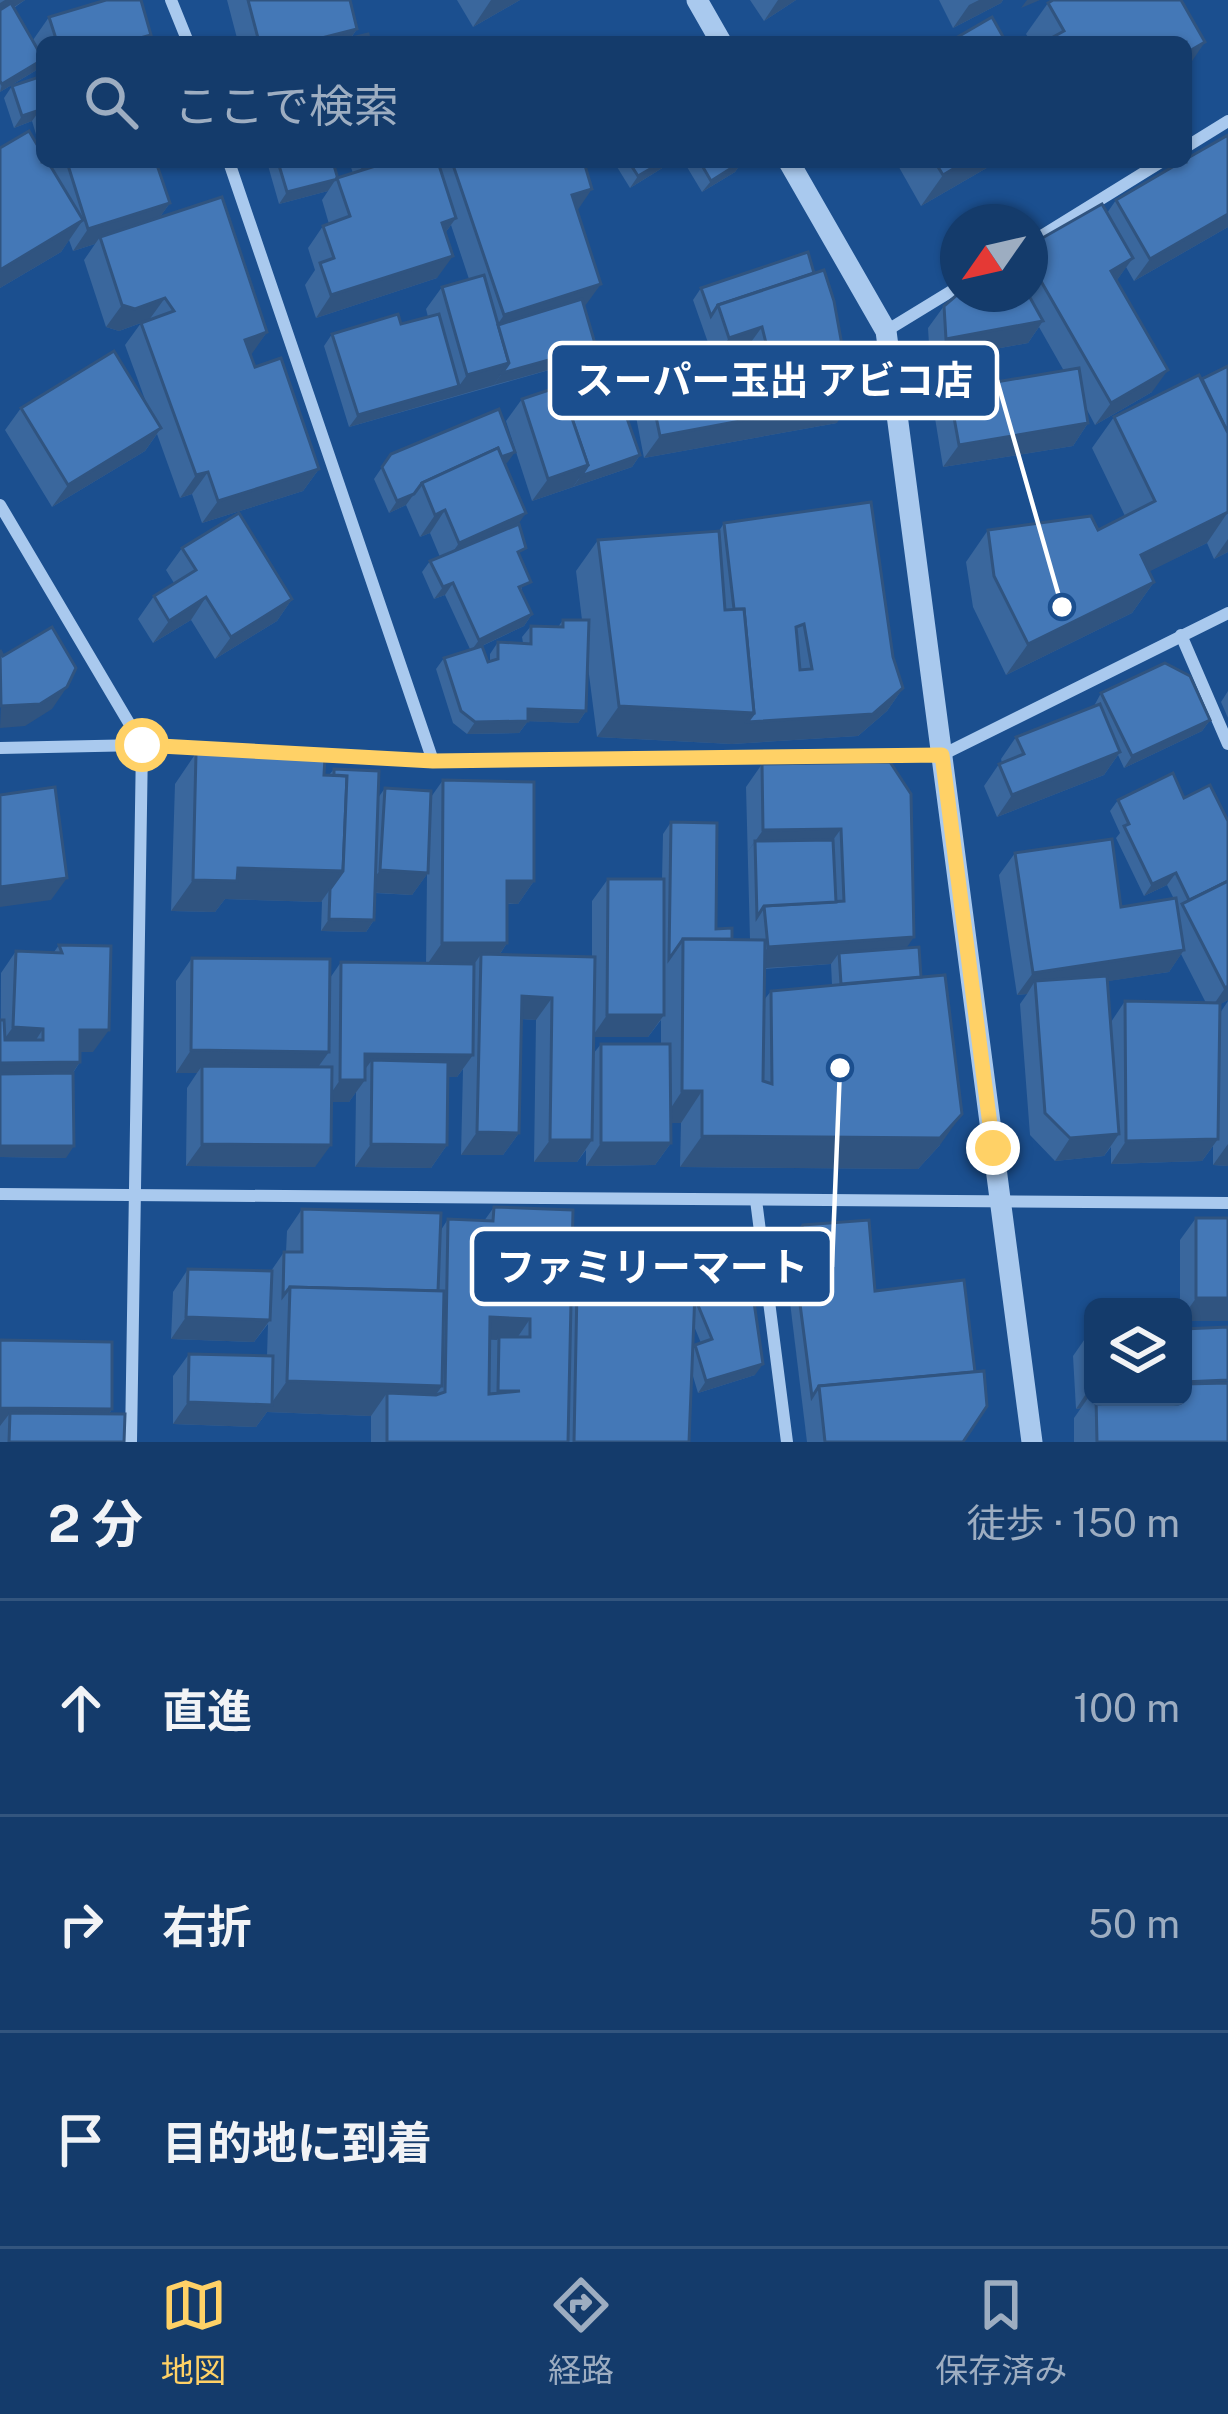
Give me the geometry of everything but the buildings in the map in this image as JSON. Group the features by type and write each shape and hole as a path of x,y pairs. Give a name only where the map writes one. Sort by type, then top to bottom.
{"street":[{"path":"171,0 186,36"},
{"path":"697,0 718,36"},
{"path":"1192,143 1228,121"},
{"path":"231,168 433,761"},
{"path":"793,168 886,331 1032,1442"},
{"path":"1048,232 1151,168"},
{"path":"886,331 940,298"},
{"path":"0,505 142,745 131,1442"},
{"path":"0,748 142,745 433,761 942,755 1228,613"},
{"path":"1180,635 1228,745"},
{"path":"0,1194 1228,1203"},
{"path":"756,1200 788,1442"}],"place":[{"name":"スーパー玉出 アビコ店","path":"1062,607"},
{"name":"ファミリーマート","path":"840,1068"}],"route":[{"path":"142,745 433,761 942,755 993,1148"}]}
